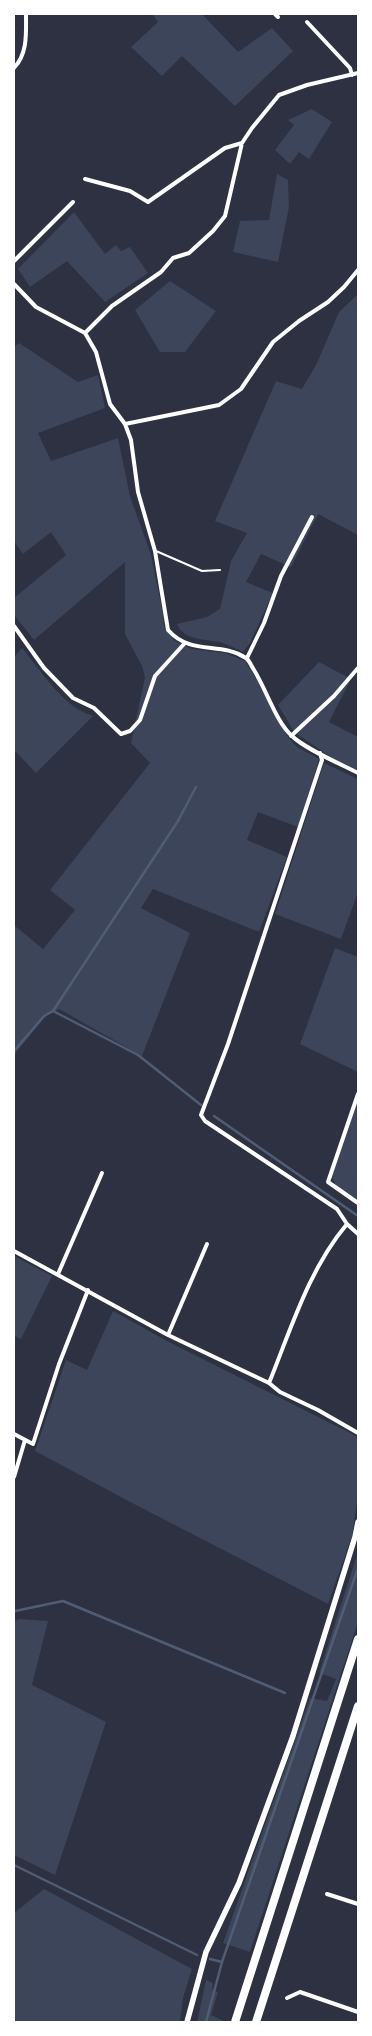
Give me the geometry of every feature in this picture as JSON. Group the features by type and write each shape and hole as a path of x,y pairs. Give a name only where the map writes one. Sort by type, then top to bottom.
{"highway":[{"path":"235,2022 358,1638"},
{"path":"256,2022 357,1714 358,1706"}],"street":[{"path":"14,68 23,55 26,40 26,14"},
{"path":"307,22 350,68 352,75"},
{"path":"85,333 112,306 161,272 173,258 189,253 213,231 226,216 242,143 252,128 279,95 307,85 358,73"},
{"path":"85,179 130,191 148,202 225,148 242,143"},
{"path":"14,261 73,202"},
{"path":"125,424 219,405 241,389 273,342 299,321 328,302 344,287 358,270"},
{"path":"14,284 36,307 85,333 96,352 110,404 125,424 131,440 138,492 155,551 168,630 176,639 184,644 230,652 247,658 264,686 275,711 291,736 358,773"},
{"path":"247,658 264,623 281,576 312,517"},
{"path":"14,626 44,668 73,698 84,705 94,708 121,734 130,731 140,720 155,676 184,644"},
{"path":"291,736 334,696 358,668"},
{"path":"320,753 322,760 228,1044 201,1115 205,1121 337,1209 346,1224 358,1234"},
{"path":"358,1094 328,1182 358,1204"},
{"path":"58,1274 102,1173"},
{"path":"269,1383 307,1290 330,1244 346,1224"},
{"path":"168,1334 207,1244"},
{"path":"14,1251 168,1334 269,1383 280,1392 318,1410 358,1433"},
{"path":"14,1434 33,1444 59,1364 88,1290"},
{"path":"14,1477 26,1440"},
{"path":"187,2022 206,1952 239,1883 293,1736 355,1537 358,1522"},
{"path":"327,1894 358,1904"},
{"path":"287,1998 300,1992 358,2012"}],"lane":[{"path":"155,551 202,571 220,570"}],"shaded area":[{"path":"152,14 202,14 238,52 272,28 293,51 235,106 182,56 162,76 131,47 158,22"},
{"path":"312,109 332,122 309,159 299,152 290,164 275,150 294,125 288,120"},
{"path":"277,174 288,180 289,207 278,262 233,252 240,221 269,220"},
{"path":"74,212 105,254 116,245 121,251 130,247 148,273 105,302 67,261 30,287 18,269"},
{"path":"170,281 216,311 185,352 160,352 135,310"},
{"path":"358,294 358,535 318,514 291,567 261,554 246,582 273,593 250,643 243,652 219,642 189,636 180,629 177,624 207,617 220,609 231,561 247,533 215,521 276,381 302,389 317,363 339,312"},
{"path":"19,343 78,382 98,375 105,408 38,433 51,461 118,438 130,496 151,555 163,614 164,627 175,641 192,649 225,653 245,661 258,681 287,736 297,747 319,759 298,827 258,812 247,840 287,857 259,932 153,889 141,908 190,933 142,1056 59,1009 45,1017 14,1055 14,925 43,949 75,910 50,890 150,763 131,743 145,677 142,666 125,634 125,562 34,640 14,615 14,598 66,555 51,532 23,554 14,541 14,347"},
{"path":"22,648 45,678 63,697 72,705 93,716 36,773 14,750 14,657"},
{"path":"319,662 351,679 329,722 358,737 358,772 334,759 294,732 278,705"},
{"path":"324,763 358,779 358,892 341,939 275,914"},
{"path":"335,948 358,957 358,1072 300,1044"},
{"path":"358,1098 358,1201 336,1187 332,1176"},
{"path":"14,1256 52,1276 21,1339 14,1336"},
{"path":"113,1311 169,1342 358,1437 358,1495 352,1536 328,1604 35,1451 66,1360 87,1370"},
{"path":"358,1552 358,1622 250,1952 223,1943 310,1698 327,1701 336,1679 319,1673"},
{"path":"19,1619 48,1621 32,1685 106,1722 55,1875 14,1855 14,1621"},
{"path":"44,1889 192,1969 183,1998 180,2022 14,2022 14,1913"},
{"path":"206,1980 213,1983 212,1990 218,1992 211,2015 226,2022 197,2022"}],"waterway":[{"path":"196,787 178,821 53,1011 138,1055 201,1105"},
{"path":"14,1051 44,1016 53,1011"},
{"path":"214,1116 358,1216"},
{"path":"206,2022 222,1962 358,1568"},
{"path":"15,1611 63,1601 285,1693"},
{"path":"14,1865 197,1955"},
{"path":"210,1959 222,1962"}]}
